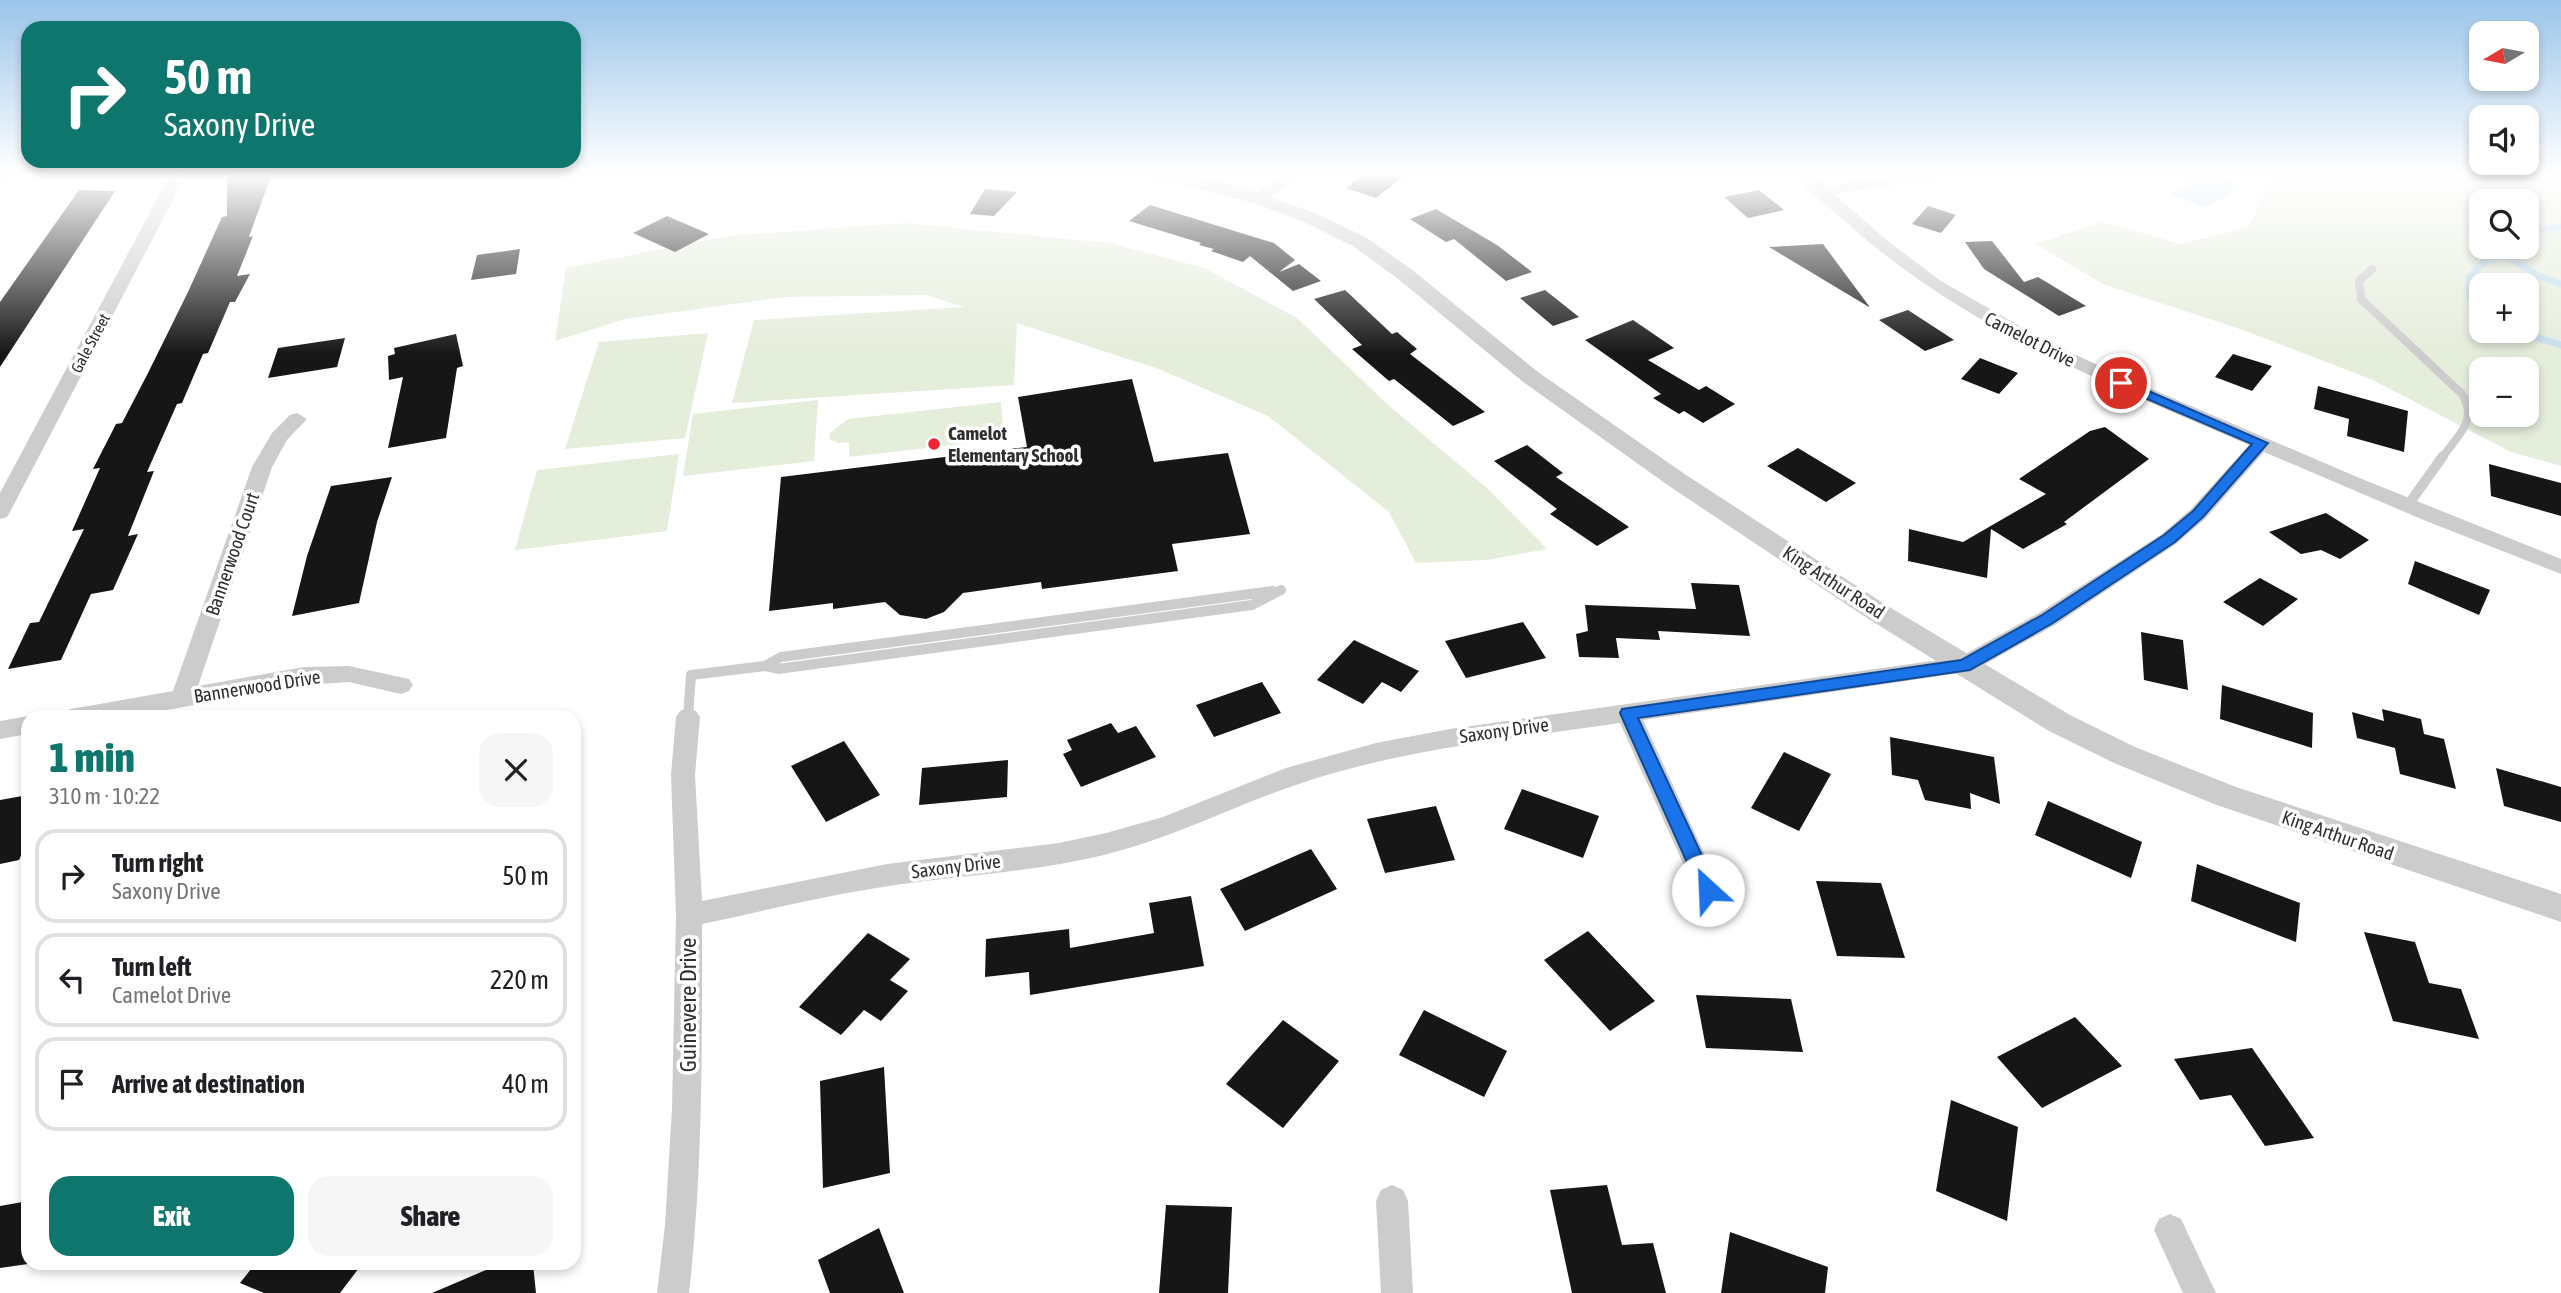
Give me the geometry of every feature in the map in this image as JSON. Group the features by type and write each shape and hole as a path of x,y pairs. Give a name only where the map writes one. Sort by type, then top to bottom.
{"street":[{"name":"Gale Street","path":"0,512 147,233"},
{"name":"King Arthur Road","path":"1340,233 1394,265 1476,335 1665,473 1965,665 2078,733 2136,761 2219,794 2561,908"},
{"name":"Camelot Drive","path":"1870,233 1897,257 1974,310 2075,363 2407,505 2561,567"},
{"name":"Bannerwood Court","path":"182,698 262,467 279,437 297,419"},
{"name":"Saxony Drive","path":"689,915 887,875 1059,854 1106,844 1179,822 1286,778 1376,752 1450,738 1965,665 2047,619 2169,539 2198,514 2261,443"},
{"name":"Bannerwood Drive","path":"115,710 303,676 349,674 401,685"},
{"path":"1628,713 1708,890"},
{"name":"Guinevere Drive","path":"673,1293 681,1225 687,1109 689,915 683,775 688,717"},
{"path":"0,730 21,726"},
{"path":"1392,1201 1396,1293"},
{"path":"2170,1230 2200,1293"}],"lane":[{"path":"2372,269 2359,281 2361,299 2447,378 2470,407 2470,418 2407,505"},
{"path":"688,717 691,675 765,666 778,669 1252,605 1281,590 780,657 765,666"}],"green space":[{"path":"763,233 1011,233 1110,243 1204,268 1297,318 1386,403 1490,491 1547,549 1487,560 1416,563 1389,512 1268,416 1159,369 1017,323 1014,385 732,403 754,320 964,307 927,295 784,297 625,319 555,341 566,268 727,236"},
{"path":"2067,233 2143,233 2181,244 2224,233 2469,233 2469,259 2539,259 2539,233 2561,233 2561,466 2511,452 2373,380 2243,330 2103,284 2035,244"},
{"path":"708,333 685,438 565,449 599,342"},
{"path":"818,400 814,461 683,476 693,414"},
{"path":"1001,402 1004,439 849,457 849,442 838,443 829,439 830,433 848,419"},
{"path":"679,454 667,531 515,550 537,470"}],"building":[{"path":"48,233 87,233 0,367 0,302"},
{"path":"215,233 250,233 249,237 253,236 237,276 250,274 235,302 230,302 208,353 203,354 182,403 177,404 147,472 154,471 128,536 138,534 113,590 91,594 61,660 8,669 30,623 39,622 84,529 72,531 100,468 93,469 116,424 122,423"},
{"path":"634,233 709,234 675,252"},
{"path":"1169,233 1242,233 1274,243 1295,260 1279,272 1299,264 1321,281 1293,291 1250,256 1243,262 1211,251 1214,249 1199,245 1201,243"},
{"path":"1432,233 1477,233 1532,272 1506,281 1454,239 1446,242"},
{"path":"1992,241 2024,282 2038,277 2086,306 2059,316 1984,269 1965,242"},
{"path":"1823,244 1869,306 1869,307 1769,247"},
{"path":"520,249 516,274 471,280 477,255"},
{"path":"1345,290 1392,334 1397,332 1417,349 1410,354 1485,412 1453,426 1394,379 1389,381 1352,349 1362,345 1314,299"},
{"path":"1545,290 1579,317 1553,326 1520,298"},
{"path":"1908,310 1954,340 1925,351 1879,320"},
{"path":"1633,320 1674,348 1648,360 1699,390 1706,386 1735,404 1703,423 1684,411 1679,414 1653,398 1661,394 1585,340"},
{"path":"456,334 463,366 457,368 446,438 388,448 403,377 389,380 388,356 395,354 394,348"},
{"path":"345,338 337,367 268,378 278,348"},
{"path":"2233,354 2272,366 2252,391 2215,377"},
{"path":"1980,358 2018,373 1999,394 1961,379"},
{"path":"1132,379 1154,462 1228,453 1250,534 1172,544 1178,571 1042,589 1041,582 963,593 944,612 926,619 900,615 885,602 833,609 833,603 769,611 781,477 1027,447 1018,397"},
{"path":"2318,386 2408,411 2404,452 2347,436 2349,419 2314,409"},
{"path":"2105,427 2149,459 2064,522 2067,524 2023,549 1991,529 1987,578 1908,561 1909,529 1963,542 2046,494 2019,479 2090,431"},
{"path":"1527,445 1563,473 1556,477 1629,527 1597,546 1550,514 1557,509 1494,461"},
{"path":"1798,448 1856,483 1826,502 1767,466"},
{"path":"2489,464 2561,483 2561,516 2491,496"},
{"path":"392,477 377,522 359,603 292,616 307,556 331,486"},
{"path":"2326,513 2369,540 2340,559 2321,550 2301,554 2269,532"},
{"path":"2415,561 2490,590 2479,615 2408,584"},
{"path":"2260,578 2298,599 2263,626 2223,602"},
{"path":"1691,583 1739,585 1750,636 1658,631 1660,640 1616,638 1619,658 1579,657 1576,634 1588,631 1585,605 1696,609"},
{"path":"1523,622 1546,658 1466,678 1445,641"},
{"path":"2141,632 2183,640 2188,690 2144,680"},
{"path":"1354,640 1419,671 1401,692 1382,682 1363,704 1317,680"},
{"path":"1262,682 1281,713 1214,737 1196,705"},
{"path":"2222,685 2313,713 2312,748 2220,719"},
{"path":"2382,709 2421,719 2424,734 2444,739 2456,789 2400,774 2395,748 2357,738 2352,712 2384,721"},
{"path":"1111,723 1118,733 1136,726 1156,757 1081,787 1063,754 1072,750 1067,740"},
{"path":"1890,737 1994,757 2000,804 1970,793 1971,809 1925,800 1918,780 1892,775"},
{"path":"844,741 880,795 826,822 791,766"},
{"path":"1784,752 1831,774 1799,831 1751,808"},
{"path":"1008,760 1007,797 919,805 922,768"},
{"path":"2496,768 2561,787 2561,822 2504,806"},
{"path":"1522,789 1599,816 1583,858 1504,829"},
{"path":"21,796 21,856 19,860 0,864 0,800"},
{"path":"2048,801 2142,842 2131,878 2035,835"},
{"path":"1436,806 1455,860 1385,873 1367,819"},
{"path":"1311,849 1337,889 1245,931 1220,889"},
{"path":"2197,864 2300,903 2296,942 2191,901"},
{"path":"1816,881 1881,883 1905,958 1837,956"},
{"path":"1191,896 1204,966 1030,995 1029,972 985,977 986,939 1069,929 1070,948 1154,933 1149,903"},
{"path":"1588,931 1655,1001 1610,1031 1544,960"},
{"path":"2364,932 2415,942 2429,983 2461,989 2479,1039 2393,1021"},
{"path":"868,933 910,959 890,980 908,991 881,1021 864,1010 841,1035 799,1007"},
{"path":"1696,995 1791,999 1803,1052 1706,1048"},
{"path":"1424,1010 1507,1051 1484,1097 1399,1055"},
{"path":"2075,1017 2122,1066 2042,1108 1997,1057"},
{"path":"1283,1020 1339,1061 1283,1128 1226,1084"},
{"path":"2252,1048 2314,1138 2265,1146 2231,1095 2200,1100 2174,1059"},
{"path":"884,1067 890,1173 823,1188 820,1081"},
{"path":"1951,1100 2018,1127 2007,1221 1936,1191"},
{"path":"1607,1185 1622,1245 1653,1243 1666,1293 1572,1293 1550,1190"},
{"path":"21,1202 21,1265 0,1268 0,1206"},
{"path":"1166,1205 1232,1207 1228,1293 1159,1293"},
{"path":"879,1228 904,1293 830,1293 818,1260"},
{"path":"1730,1232 1828,1267 1825,1293 1721,1293"},
{"path":"250,1270 357,1270 340,1293 264,1293 240,1283"},
{"path":"486,1270 534,1270 536,1293 432,1293"}],"waterway":[{"path":"2473,273 2485,261 2492,259"},
{"path":"2511,259 2539,276 2561,284"},
{"path":"2539,338 2561,345"}],"place":[{"name":"Camelot Elementary School","path":"934,444"}],"route":[{"path":"1708,890 1628,713 1965,665 2047,619 2169,539 2198,514 2261,443 2121,383"}]}
